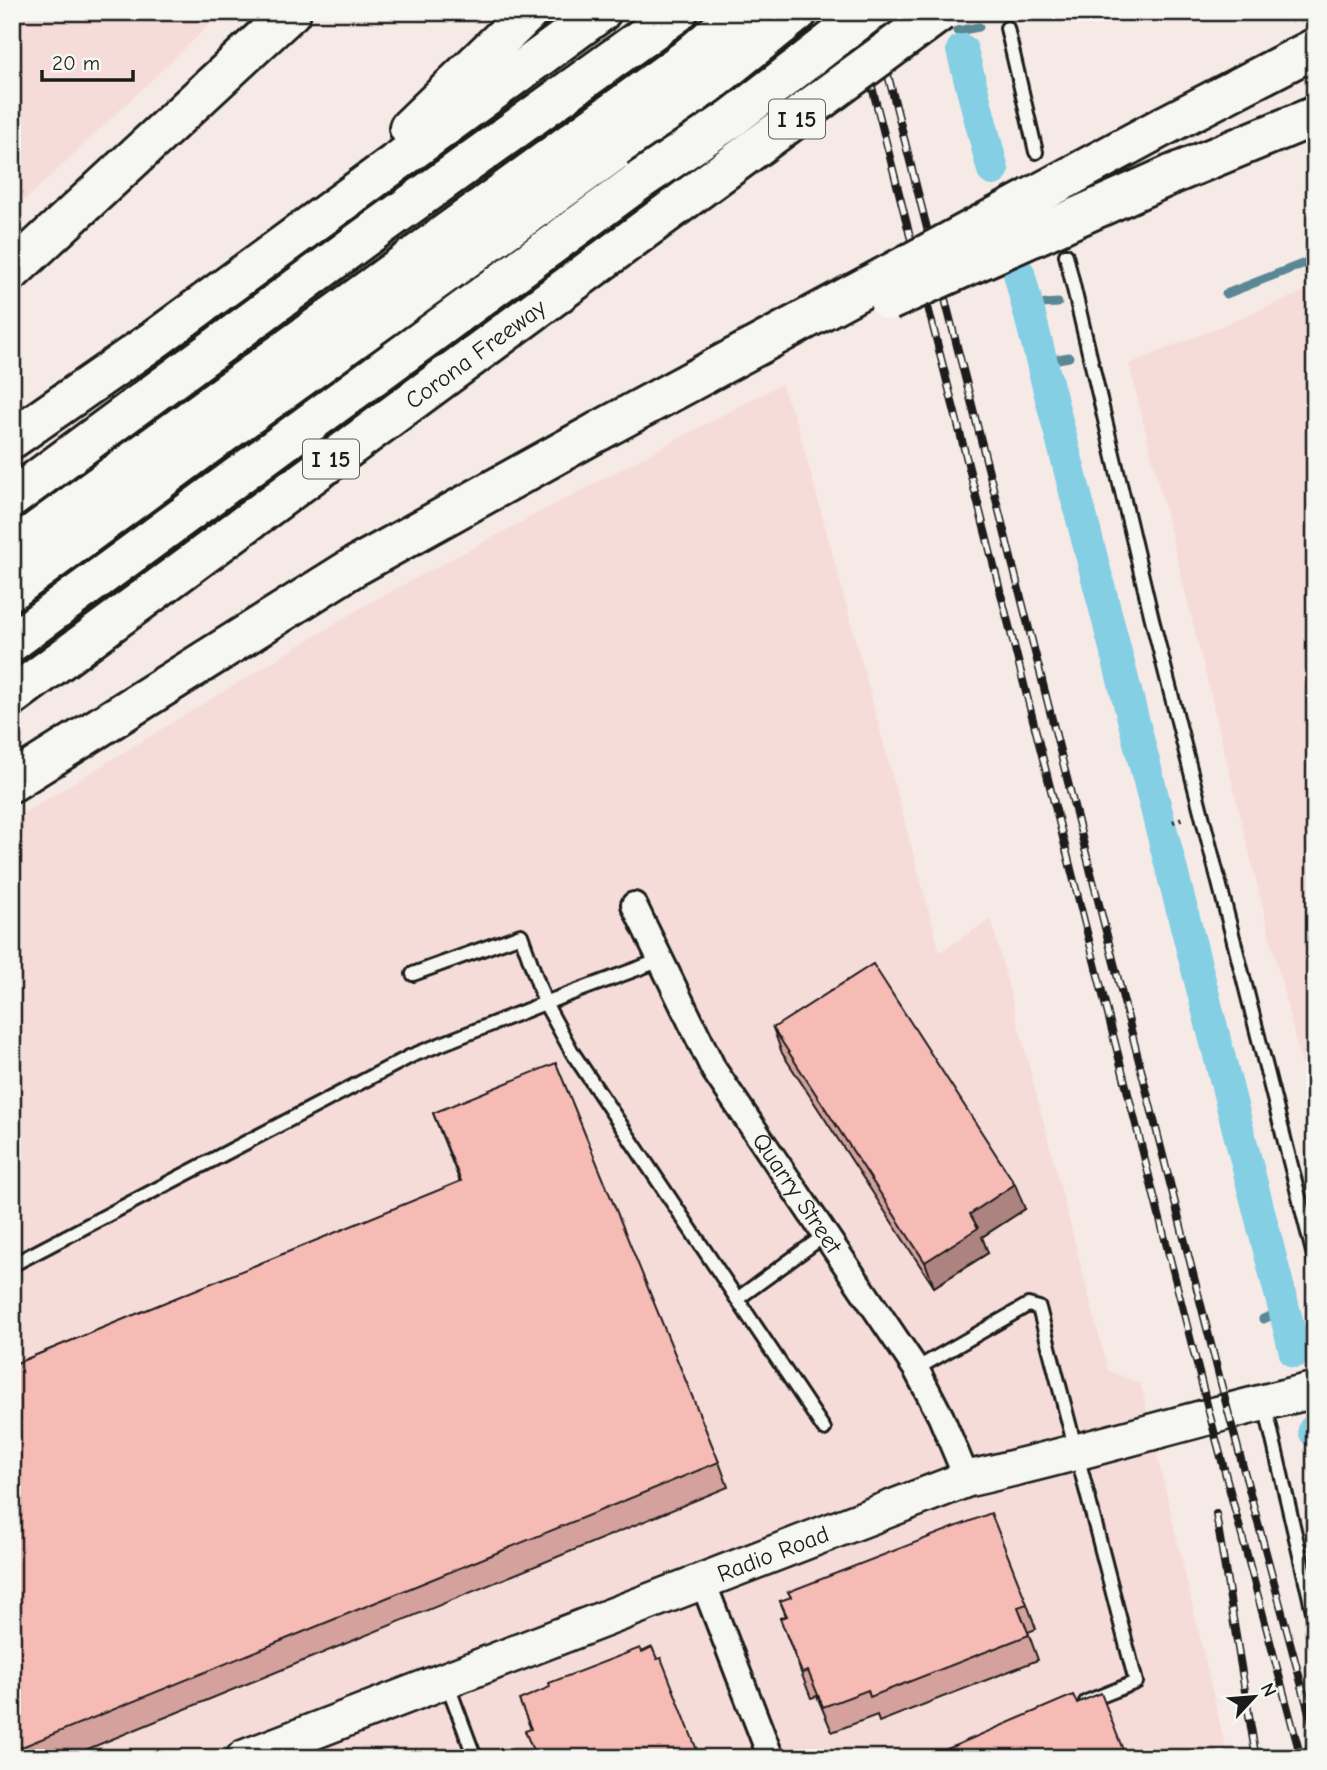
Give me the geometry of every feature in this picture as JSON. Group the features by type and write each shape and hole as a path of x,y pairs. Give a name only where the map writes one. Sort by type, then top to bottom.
{"highway":[{"path":"12,271 291,12"},
{"path":"307,227 529,12"},
{"path":"12,498 678,12"},
{"path":"12,590 199,431 687,58 741,12"},
{"path":"12,549 199,431 712,81 798,12"},
{"path":"12,642 639,181 732,118 869,12"},
{"name":"Corona Freeway","path":"12,696 940,12"},
{"path":"12,439 587,23"},
{"path":"12,782 352,568 599,431 1164,126 1315,48"},
{"path":"599,431 1171,175 1315,116"}],"street":[{"name":"Quarry Street","path":"634,905 714,1070 916,1369 941,1417 967,1479"},
{"name":"Radio Road","path":"244,1758 967,1479 1076,1454 1315,1390"},
{"path":"703,1581 771,1758"}],"lane":[{"path":"1007,28 1035,152"},
{"path":"1066,255 1152,619 1315,1260"},
{"path":"413,974 521,935 545,1003 572,1052 824,1429"},
{"path":"12,1265 411,1056 661,960"},
{"path":"737,1299 825,1235"},
{"path":"916,1369 1028,1305 1039,1308 1136,1682 1071,1707"},
{"path":"1271,1400 1315,1620"},
{"path":"445,1679 475,1758"}],"shaded area":[{"path":"12,12 223,12 12,213"},
{"path":"1315,287 1315,1120 1129,364"},
{"path":"781,384 798,426 940,952 991,919 1108,1370 1141,1384 1228,1758 12,1758 12,820 369,603"}],"building":[{"path":"873,964 1015,1184 970,1214 978,1228 925,1262 773,1028"},
{"path":"556,1063 719,1462 12,1751 12,1365 461,1181 433,1113"},
{"path":"991,1513 1027,1604 1018,1607 1029,1635 870,1697 868,1690 823,1707 808,1671 802,1673 780,1618 787,1616 780,1601 791,1597 788,1592"},
{"path":"652,1647 657,1659 661,1658 700,1758 536,1758 525,1731 531,1729 519,1700 550,1687 549,1683 640,1648 642,1652"},
{"path":"1101,1693 1126,1758 942,1758 940,1752 1073,1695 1077,1703"}],"waterway":[{"path":"957,31 979,27"},
{"path":"962,50 993,170"},
{"path":"1226,294 1315,259"},
{"path":"1019,273 1295,1352"},
{"path":"1027,305 1058,303"},
{"path":"1042,362 1069,357"},
{"path":"1263,1319 1275,1314"}],"railway":[{"path":"853,12 1210,1416 1301,1758"},
{"path":"872,12 1228,1411 1315,1735"},
{"path":"1216,1514 1256,1758"}]}
